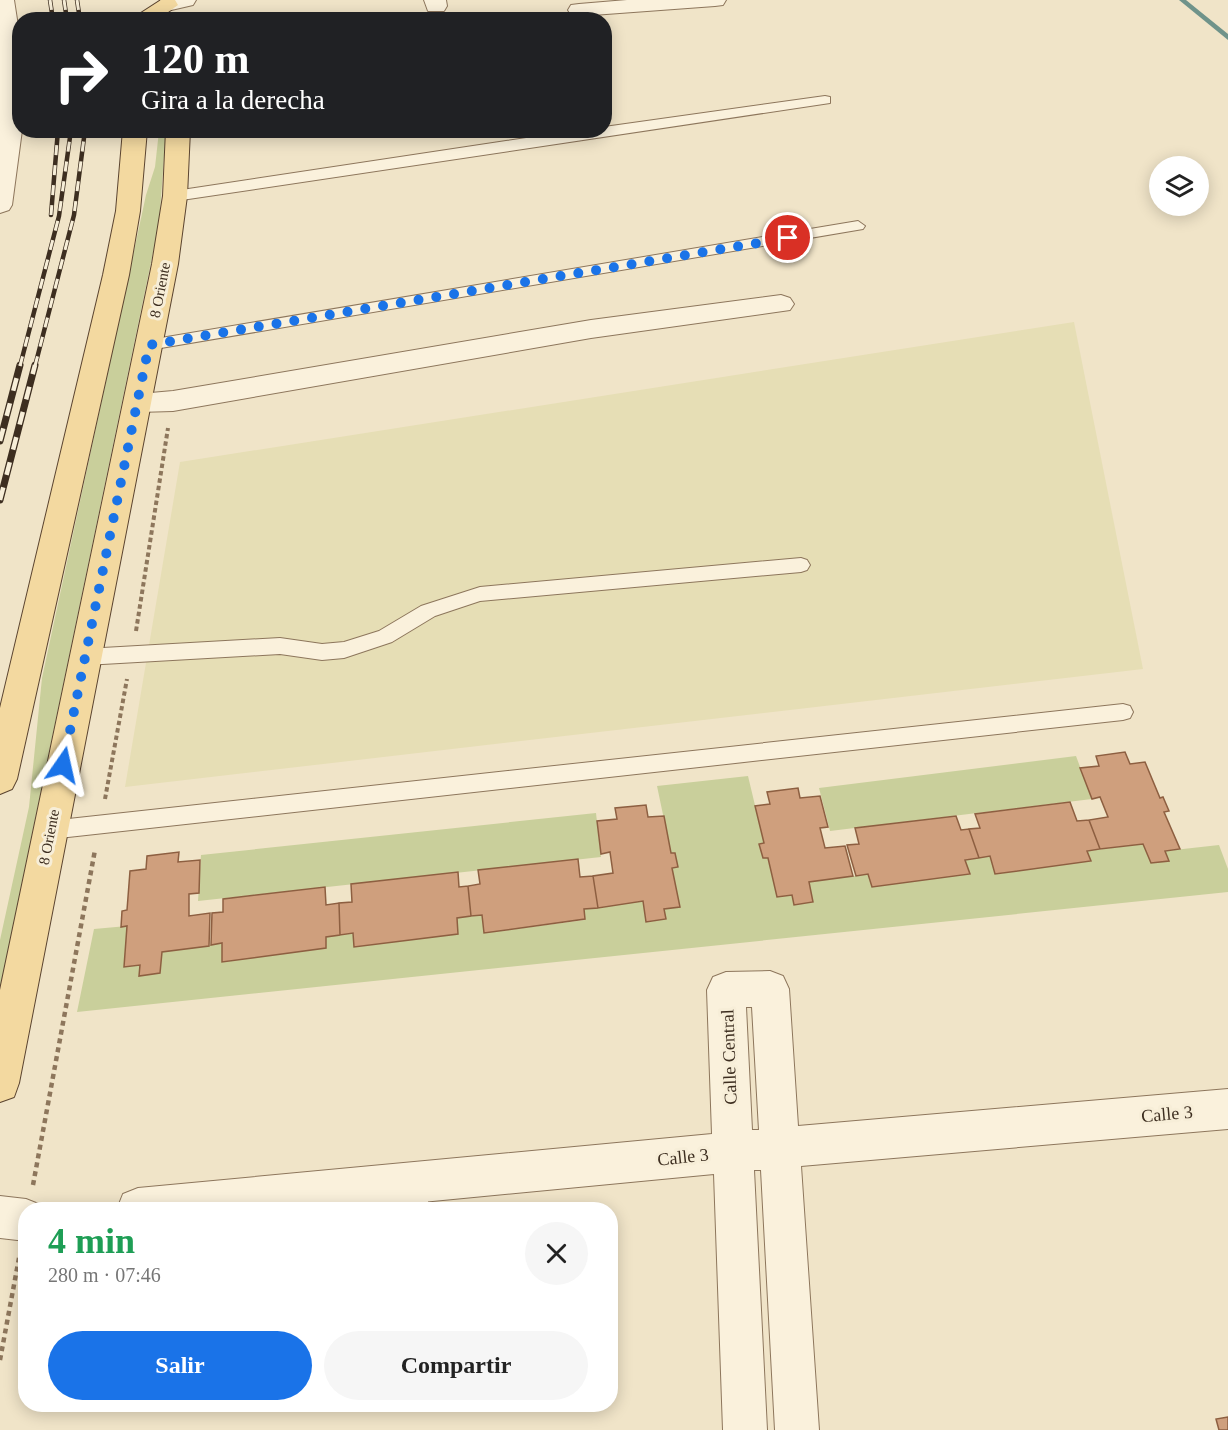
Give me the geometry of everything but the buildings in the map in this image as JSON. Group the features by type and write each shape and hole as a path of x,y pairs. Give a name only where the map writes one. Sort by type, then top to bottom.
{"main road":[{"path":"145,12 172,6"},
{"path":"0,779 116,274 128,211 134,138"},
{"name":"8 Oriente","path":"0,1083 149,345 175,196 178,138"}],"street":[{"path":"0,205 9,151 3,0"},
{"path":"579,10 716,0"},
{"path":"138,402 173,401 591,329 781,304"},
{"name":"Calle Central","path":"745,1430 726,990 770,989 797,1430"},
{"name":"Calle 3","path":"288,1202 416,1196 732,1152 1228,1109"}],"lane":[{"path":"612,130 825,100"},
{"path":"175,196 557,138"},
{"path":"149,345 858,226"},
{"path":"85,657 280,646 322,652 344,650 385,637 428,611 480,594 801,565"},
{"path":"50,830 1123,712"}],"path":[{"path":"0,1360 16,1228"}],"shaded area":[{"path":"1074,322 1143,669 125,787 180,462"}],"green space":[{"path":"158,138 165,138 159,224 0,988 0,940 29,807 42,678 146,195 155,167"},
{"path":"1076,756 1092,799 830,831 819,788"},
{"path":"748,776 764,843 759,844 763,858 768,858 777,897 792,895 794,905 813,902 809,882 868,874 872,887 969,874 965,860 990,856 996,874 1090,861 1087,851 1143,844 1151,863 1169,861 1165,851 1219,845 1228,869 1228,892 77,1012 94,929 127,926 124,967 140,965 140,976 160,973 162,952 222,943 222,962 325,948 326,937 353,933 354,947 458,934 457,918 482,915 484,933 585,920 584,909 643,901 646,922 666,919 664,909 679,907 672,868 677,867 675,853 671,853 657,786"},
{"path":"596,813 601,857 198,901 201,855"}],"waterway":[{"path":"1182,0 1228,38"}],"railway":[{"path":"50,0 52,12"},
{"path":"64,0 66,12"},
{"path":"77,0 79,12"},
{"path":"51,215 57,138"},
{"path":"20,366 59,216 70,138"},
{"path":"35,366 74,215 84,138"},
{"path":"0,441 20,365"},
{"path":"0,500 35,365"}],"route":[{"path":"63,765 149,345 788,238"}]}
